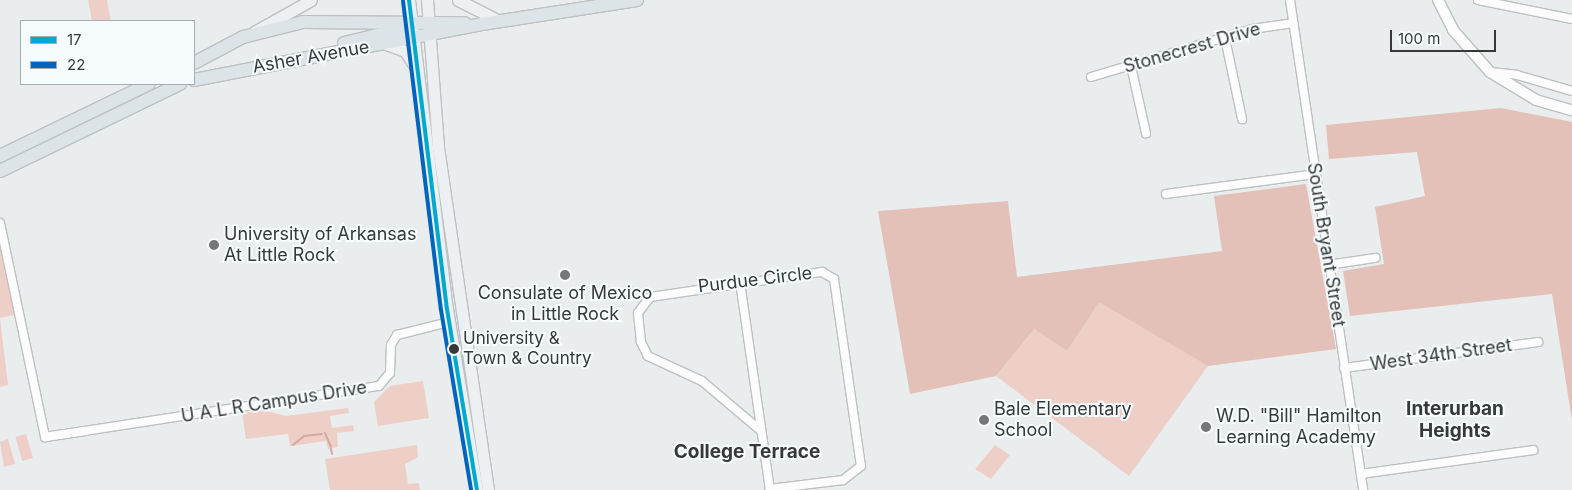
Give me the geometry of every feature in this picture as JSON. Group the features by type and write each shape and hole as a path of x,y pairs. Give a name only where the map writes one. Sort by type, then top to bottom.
{"main road":[{"path":"243,37 311,0"},
{"path":"409,0 449,322 477,490"},
{"path":"427,0 428,36 438,147 488,490"},
{"path":"458,0 499,21"},
{"path":"299,58 412,30 428,22 482,24 637,0"},
{"name":"Asher Avenue","path":"195,62 243,37 303,22 412,30 428,36 482,24"},
{"name":"Asher Avenue","path":"195,80 299,58 386,44 412,30"},
{"path":"386,44 404,51 418,72"},
{"path":"0,156 147,85"},
{"path":"0,171 178,85"}],"street":[{"name":"South Bryant Street","path":"1290,0 1363,490"},
{"path":"1438,0 1453,30 1490,72 1536,100 1572,110"},
{"path":"1478,0 1572,19"},
{"name":"Stonecrest Drive","path":"1091,77 1226,38 1294,23"},
{"path":"1226,38 1242,119"},
{"path":"1131,66 1146,133"},
{"path":"1490,72 1517,75 1572,91"},
{"path":"1166,194 1315,174"},
{"name":"U A L R Campus Drive","path":"0,223 45,437 379,386 390,373 391,344 397,335 449,322"},
{"path":"1328,265 1375,258"},
{"name":"Purdue Circle","path":"760,430 702,382 648,356 639,325 640,309 657,293 822,272 834,279 862,458 855,475 831,482 770,489"},
{"path":"740,282 770,489"},
{"name":"West 34th Street","path":"1344,368 1538,342"},
{"path":"1361,474 1533,450"}],"shaded area":[{"path":"88,0 107,0 111,20 92,20"},
{"path":"1501,108 1572,122 1572,420 1552,294 1350,316 1343,271 1384,264 1375,207 1425,196 1417,152 1329,159 1326,125"},
{"path":"1306,184 1336,349 1208,366 1099,302 1067,351 1034,329 996,376 910,394 878,211 1008,201 1017,277 1222,251 1214,196"},
{"path":"0,245 19,314 0,318"},
{"path":"1099,301 1208,366 1129,476 996,376 1034,329 1067,351"},
{"path":"0,318 8,385 0,387"},
{"path":"423,381 429,418 378,426 374,402 390,386"},
{"path":"348,408 349,413 330,416 332,428 353,425 354,431 337,433 338,447 328,449 326,441 290,446 288,434 246,439 242,413 263,410 286,416"},
{"path":"26,434 33,458 22,461 15,437"},
{"path":"8,439 15,464 4,467 0,442"},
{"path":"417,445 418,457 405,464 408,484 419,483 420,490 330,490 325,459"},
{"path":"995,445 1010,455 991,479 975,469"}],"waterway":[{"path":"325,433 331,447"},
{"path":"293,445 304,436 322,434"},
{"path":"331,449 332,454"}],"transit line":[{"name":"17","path":"409,0 447,309 477,490"},
{"name":"22","path":"403,1 441,310 471,490"}],"place":[{"name":"University of Arkansas At Little Rock","path":"214,245"},
{"name":"Consulate of Mexico in Little Rock","path":"565,275"},
{"name":"University & Town & Country","path":"454,349"},
{"name":"Bale Elementary School","path":"984,420"},
{"name":"W.D. \"Bill\" Hamilton Learning Academy","path":"1206,427"}],"district":[{"name":"Interurban Heights","path":"1455,420"},
{"name":"College Terrace","path":"747,452"}]}
